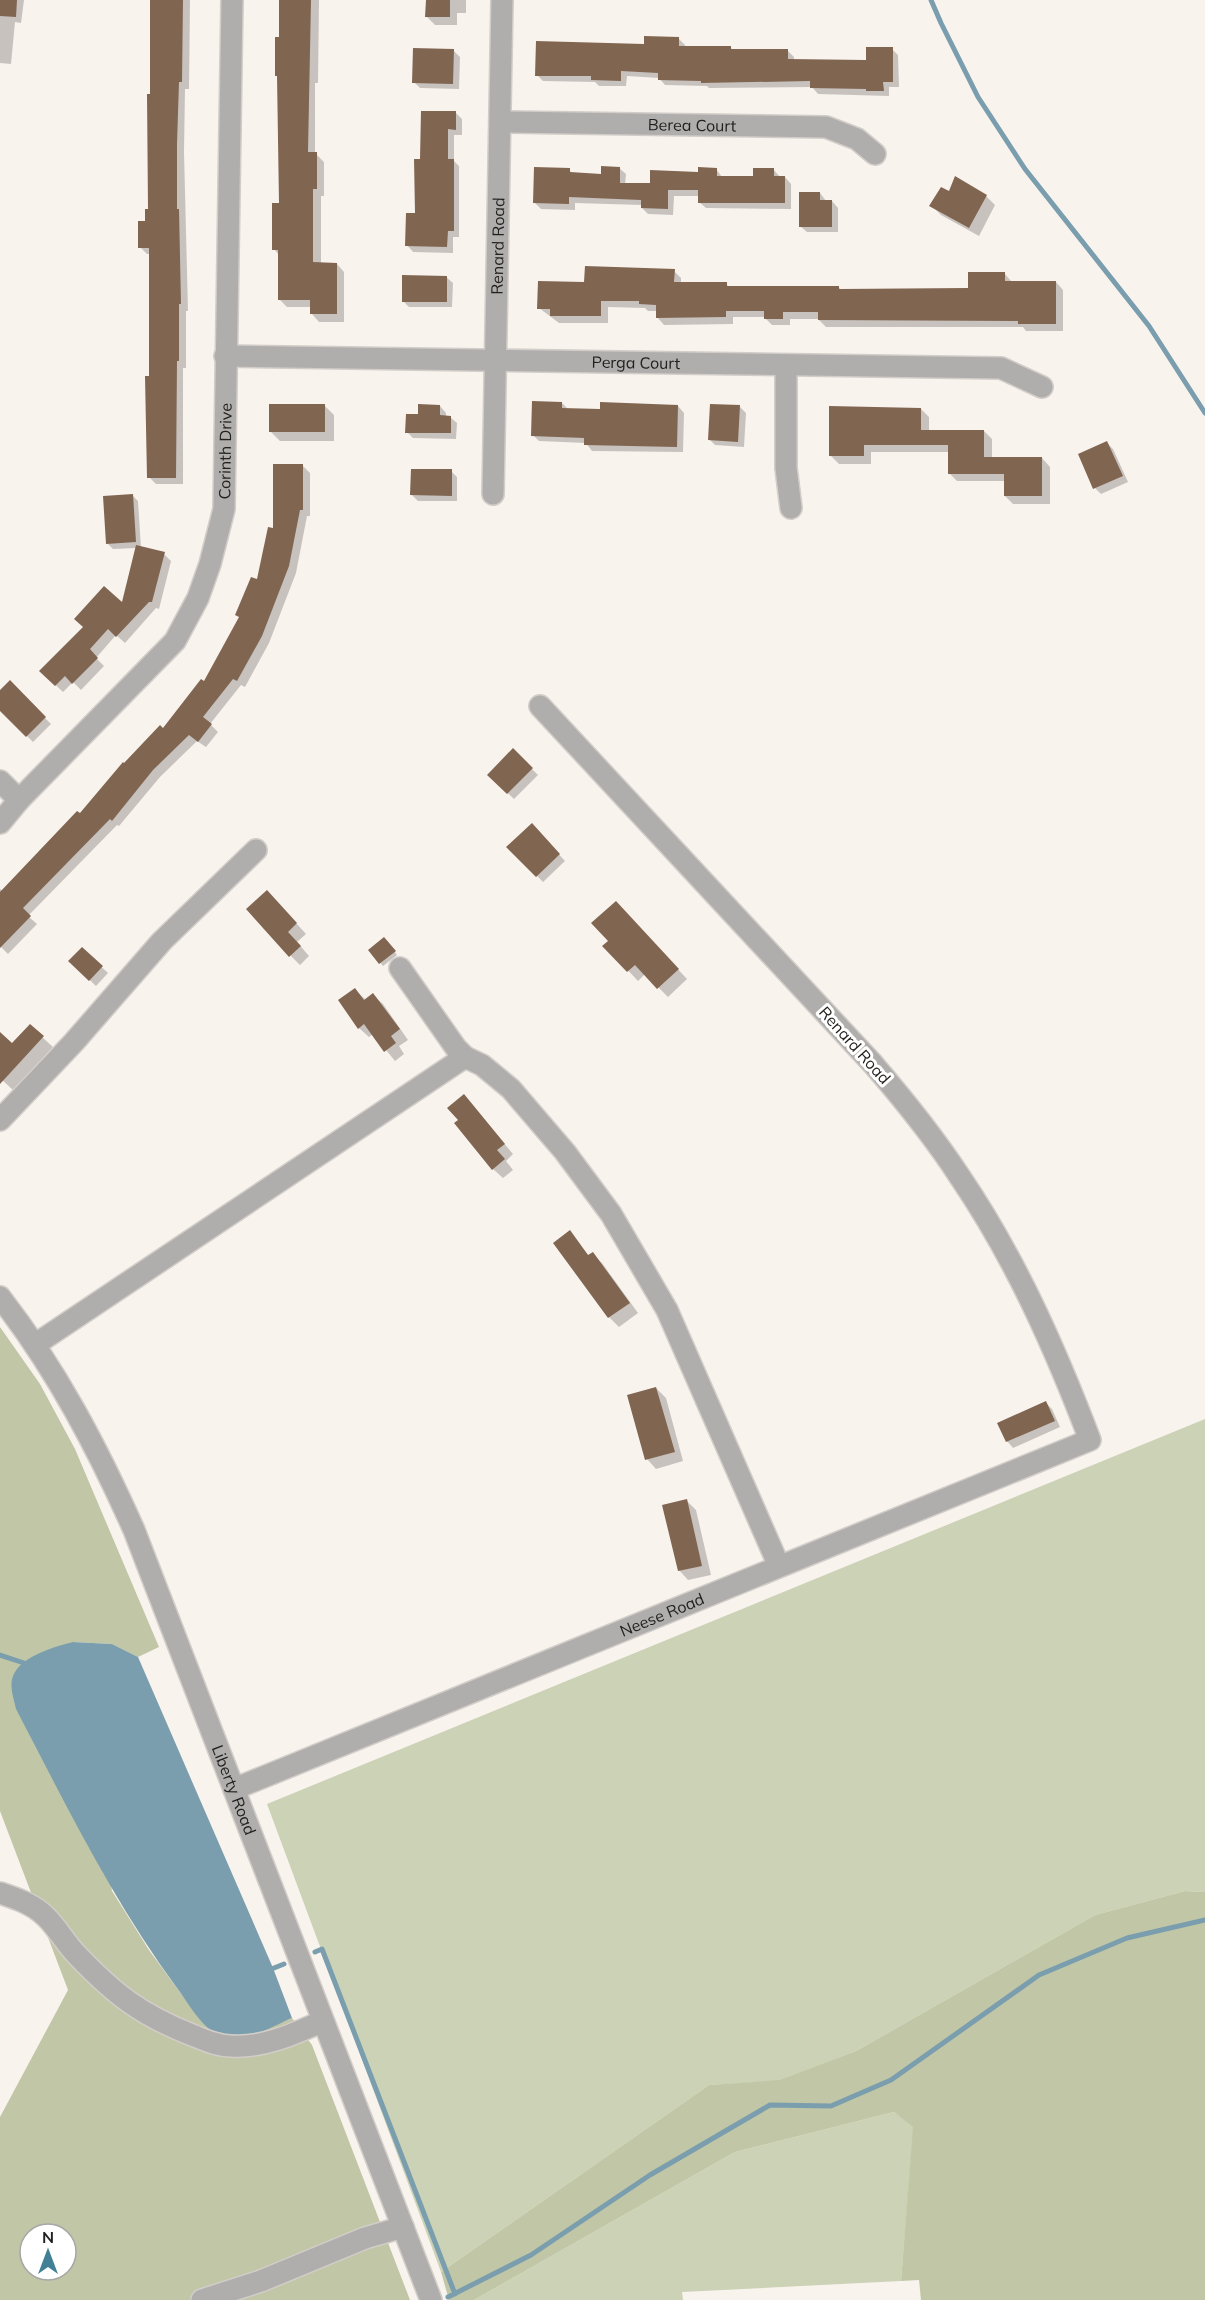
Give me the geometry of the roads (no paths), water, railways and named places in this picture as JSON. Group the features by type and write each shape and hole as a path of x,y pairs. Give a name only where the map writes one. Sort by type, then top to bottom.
{"street":[{"name":"Corinth Drive","path":"0,823 19,800 175,641 198,598 210,564 224,509 232,0"},
{"name":"Renard Road","path":"493,494 502,0"},
{"name":"Berea Court","path":"501,122 826,127 857,139 875,154"},
{"name":"Perga Court","path":"225,356 1001,368 1042,387"},
{"path":"786,364 786,468 791,507"},
{"name":"Renard Road","path":"540,706 873,1064 912,1110 971,1193 1021,1280 1071,1389 1090,1440"},
{"path":"0,781 19,800"},
{"path":"0,1120 74,1042 162,941 256,850"},
{"path":"400,968 456,1048 465,1057 482,1065 511,1089 565,1152 611,1214 667,1310 779,1566"},
{"path":"36,1344 465,1057"},
{"name":"Liberty Road","path":"0,1297 36,1344 72,1403 105,1466 134,1530 431,2300"},
{"name":"Neese Road","path":"234,1789 1090,1440"},
{"path":"0,1893 31,1906 45,1916 71,1949 104,1983 129,2004 159,2022 188,2034 212,2043 231,2046 257,2044 273,2041 324,2021"},
{"path":"202,2300 261,2281 365,2238 403,2226"}],"water":[{"path":"73,1642 112,1644 138,1657 273,1968 292,2018 266,2030 238,2038 219,2035 207,2027 154,1955 111,1887 16,1709 12,1693 13,1676 23,1663 39,1653"}],"waterway":[{"path":"931,0 978,97 1025,169 1149,326 1205,413"},
{"path":"0,1655 30,1665"},
{"path":"448,2297 531,2255 650,2175 770,2105 831,2106 891,2080 1039,1975 1127,1938 1205,1920"},
{"path":"315,1952 322,1949 455,2294"},
{"path":"269,1970 284,1964"}]}
